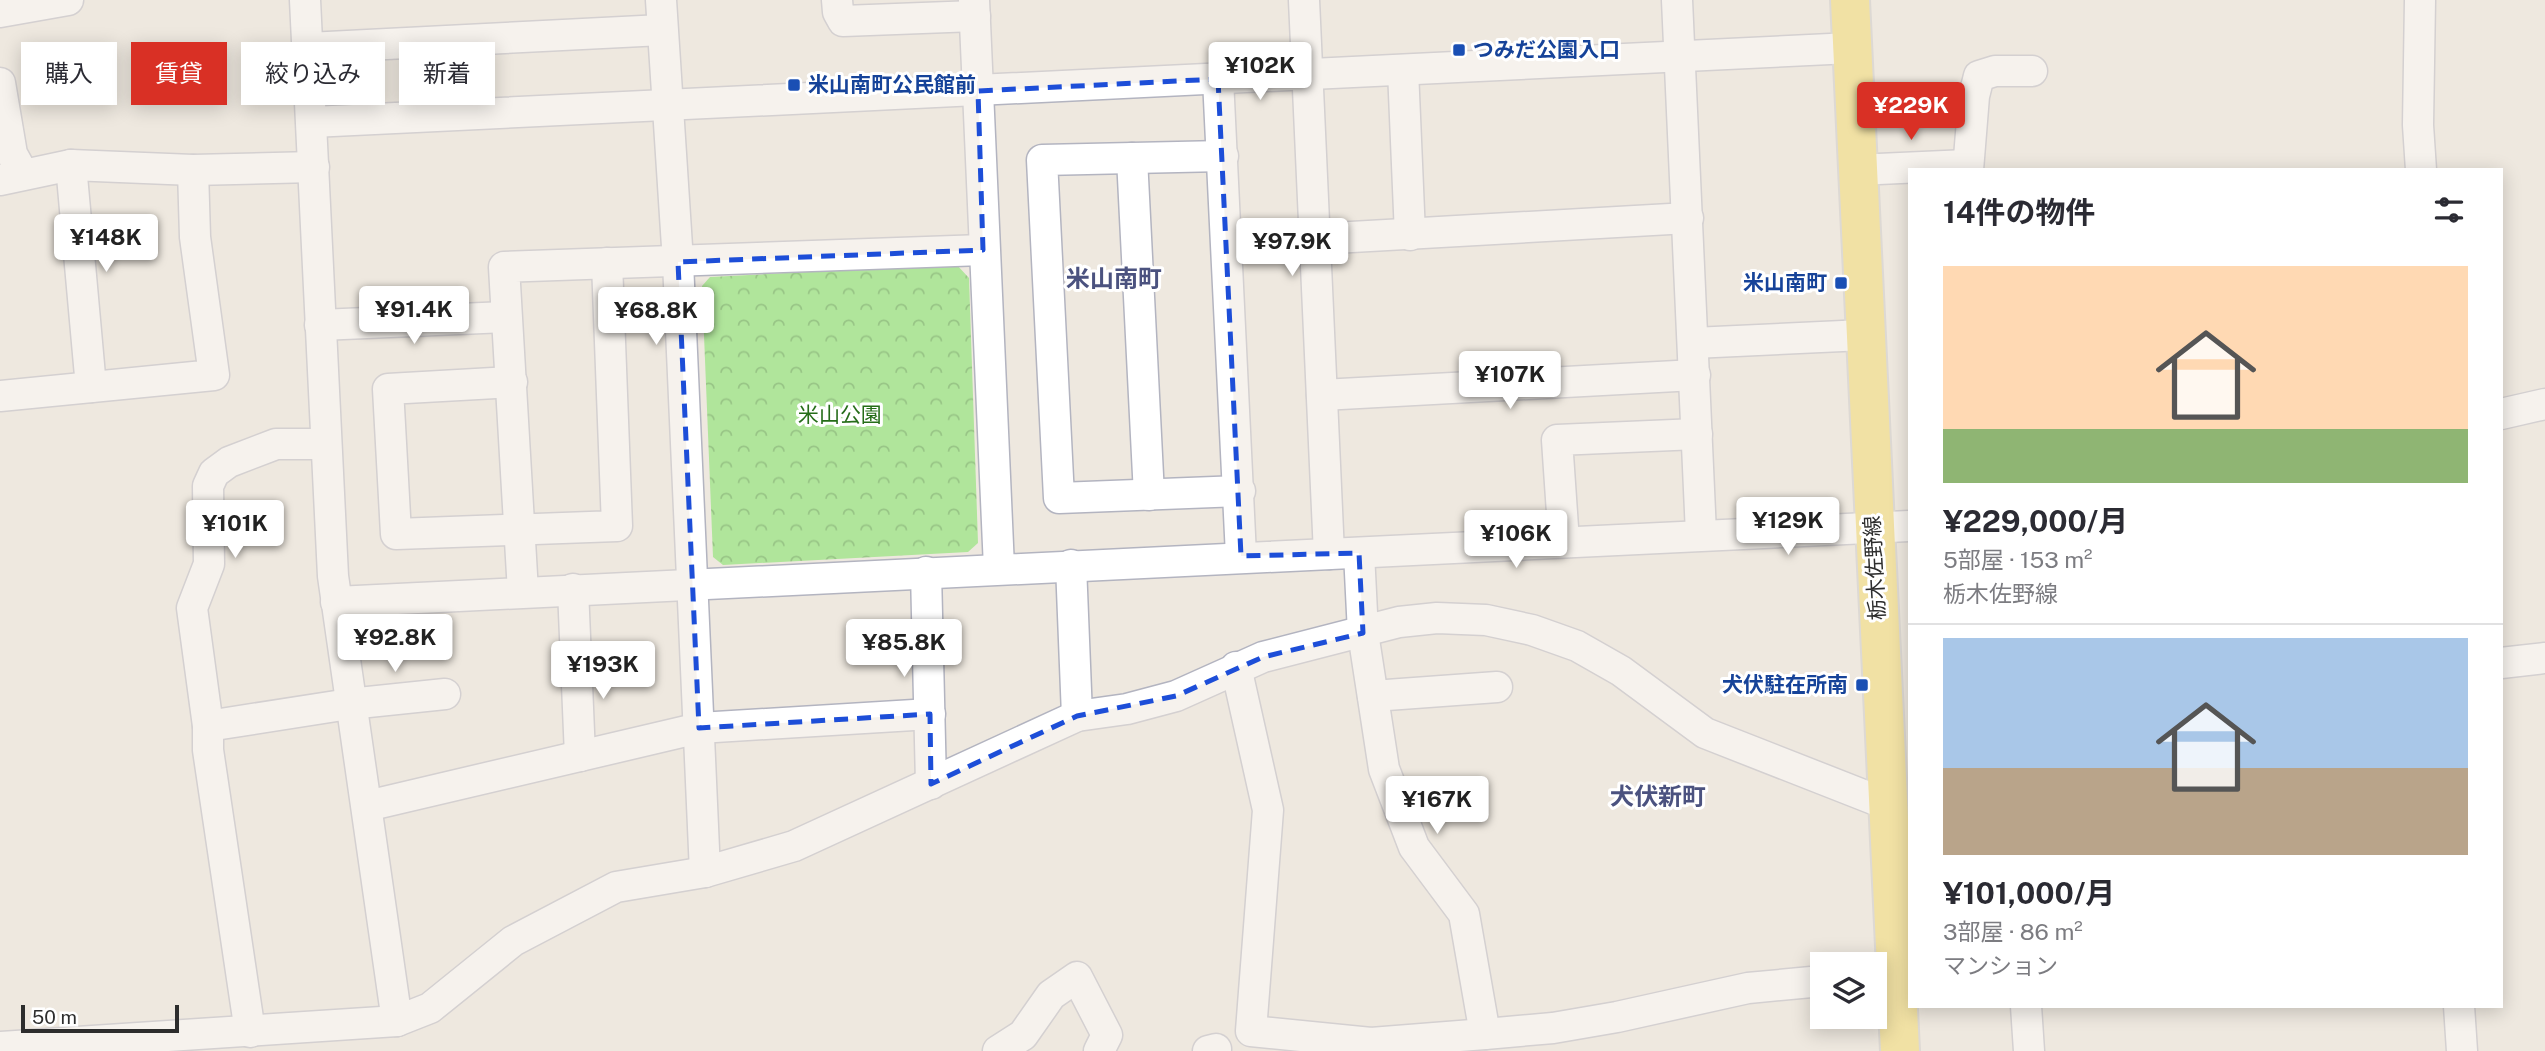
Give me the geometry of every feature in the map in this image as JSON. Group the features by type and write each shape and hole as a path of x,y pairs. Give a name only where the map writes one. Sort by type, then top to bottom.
{"main road":[{"name":"栃木佐野線","path":"1850,0 1864,335 1891,528 1886,804 1893,975 1900,1051"}],"street":[{"path":"0,12 68,0"},
{"path":"305,0 307,42"},
{"path":"661,0 678,262 690,584 705,873"},
{"path":"837,0 838,12 843,21 974,8 999,568"},
{"path":"1304,0 1329,554"},
{"path":"1677,0 1701,534"},
{"path":"2420,0 2418,125 2421,168"},
{"path":"385,44 663,30"},
{"path":"312,122 1851,48"},
{"path":"1404,70 1410,235"},
{"path":"1931,168 1968,167 1979,76 1995,71 2032,71"},
{"path":"1219,79 1241,556"},
{"path":"0,83 12,154 12,177 71,165 193,170 314,167"},
{"path":"311,105 325,444 336,602 397,1021"},
{"path":"1223,156 1042,160 1059,498 1240,491"},
{"path":"1132,158 1149,495"},
{"path":"71,165 91,387"},
{"path":"1856,170 1908,169"},
{"path":"0,396 214,375 195,237 193,170"},
{"path":"1316,239 1688,218"},
{"path":"523,592 504,267 983,250"},
{"path":"512,382 388,389 396,534 617,526 607,263"},
{"path":"320,325 506,317"},
{"path":"1693,343 1864,335"},
{"path":"1322,395 1695,375"},
{"path":"2503,414 2545,404"},
{"path":"1564,542 1557,440 1697,434"},
{"path":"250,1032 208,750 208,726 192,608 209,564 208,486 214,474 229,463 276,444 325,444"},
{"path":"336,602 1701,534 1891,528"},
{"path":"1359,552 1363,633 1384,769 1413,846 1464,914 1485,1034"},
{"path":"1072,565 1077,716"},
{"path":"926,572 931,784"},
{"path":"573,589 580,757"},
{"path":"0,1047 214,1043 250,1032 337,1039 397,1021 430,1008 513,941 616,887 705,873 794,846 1077,716 1127,709 1175,696 1236,667 1289,649 1363,633 1399,622 1437,618 1486,620 1532,630 1577,646 1621,671 1705,733 1886,804"},
{"path":"2503,663 2545,658"},
{"path":"1236,667 1268,810 1251,1031 1371,1043 1485,1034 1553,1028 1748,988 1810,982"},
{"path":"1373,696 1497,687"},
{"path":"208,726 349,704 445,694"},
{"path":"367,807 699,728 930,714"},
{"path":"998,1051 1023,1035 1051,995 1077,977 1107,1035 1099,1051"},
{"path":"2026,1008 2029,1051"},
{"path":"2459,1008 2462,1051"}],"highlighted area":[{"path":"1218,79 1241,556 1359,553 1363,633 1263,657 1176,696 1077,716 931,784 930,714 699,728 678,262 983,250 978,91"}],"green space":[{"name":"米山公園","path":"956,264 969,278 978,543 968,552 723,565 713,557 702,286 710,277"}],"place":[{"name":"つみだ公園入口","path":"1459,50"},
{"name":"米山南町公民館前","path":"794,85"},
{"name":"米山南町","path":"1841,283"},
{"name":"犬伏駐在所南","path":"1862,685"}],"district":[{"name":"米山南町","path":"1114,279"},
{"name":"犬伏新町","path":"1658,797"}]}
